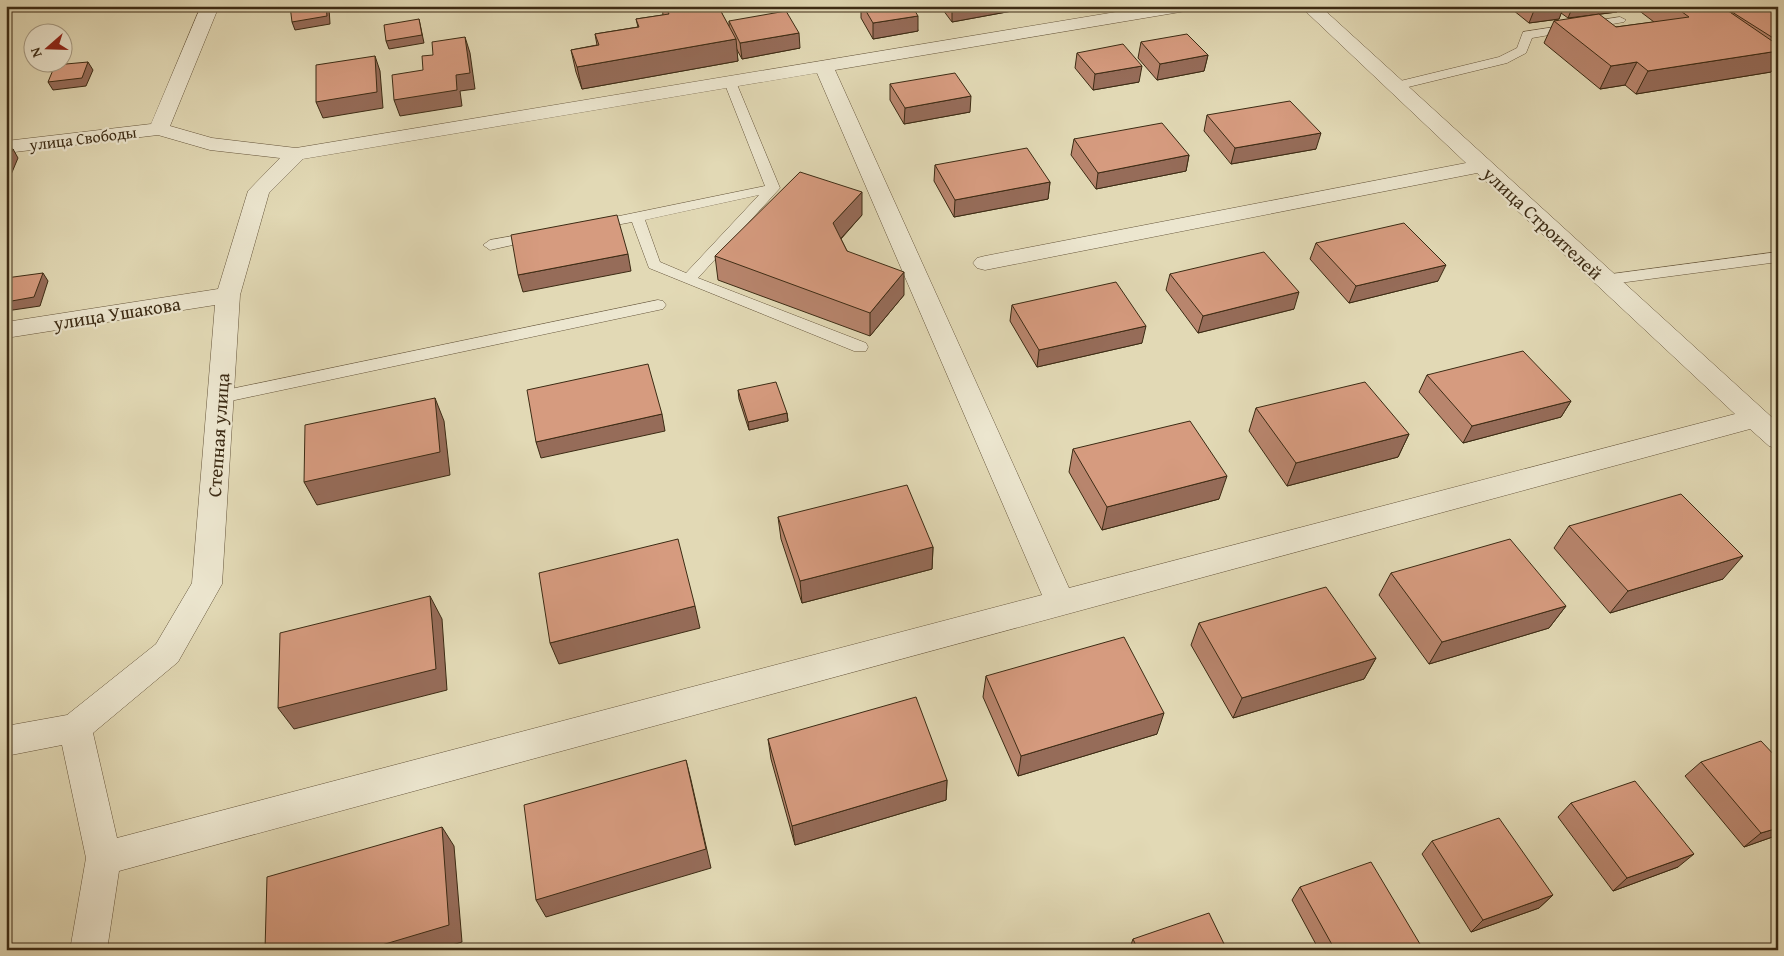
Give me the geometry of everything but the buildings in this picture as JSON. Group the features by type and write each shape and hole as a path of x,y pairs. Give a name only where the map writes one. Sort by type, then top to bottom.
{"street":[{"path":"1062,6 1076,24"},
{"path":"216,7 159,129 210,144 296,154 1186,6"},
{"name":"улица Строителей","path":"1309,6 1778,439"},
{"path":"824,66 1061,604"},
{"name":"улица Свободы","path":"6,147 159,129"},
{"name":"Степная улица","path":"75,728 167,653 207,584 228,295 259,191 296,154"},
{"path":"985,263 1482,166"},
{"name":"улица Ушакова","path":"6,330 228,295"},
{"path":"104,858 1756,418"},
{"path":"6,741 75,728 104,858 88,950"}],"lane":[{"path":"1396,86 1503,60 1522,50 1527,35 1620,20"},
{"path":"730,82 773,188"},
{"path":"582,227 773,188"},
{"path":"688,280 773,188"},
{"path":"637,217 654,265 860,347"},
{"path":"490,244 545,234"},
{"path":"1604,280 1778,257"},
{"path":"221,396 658,305"}]}
